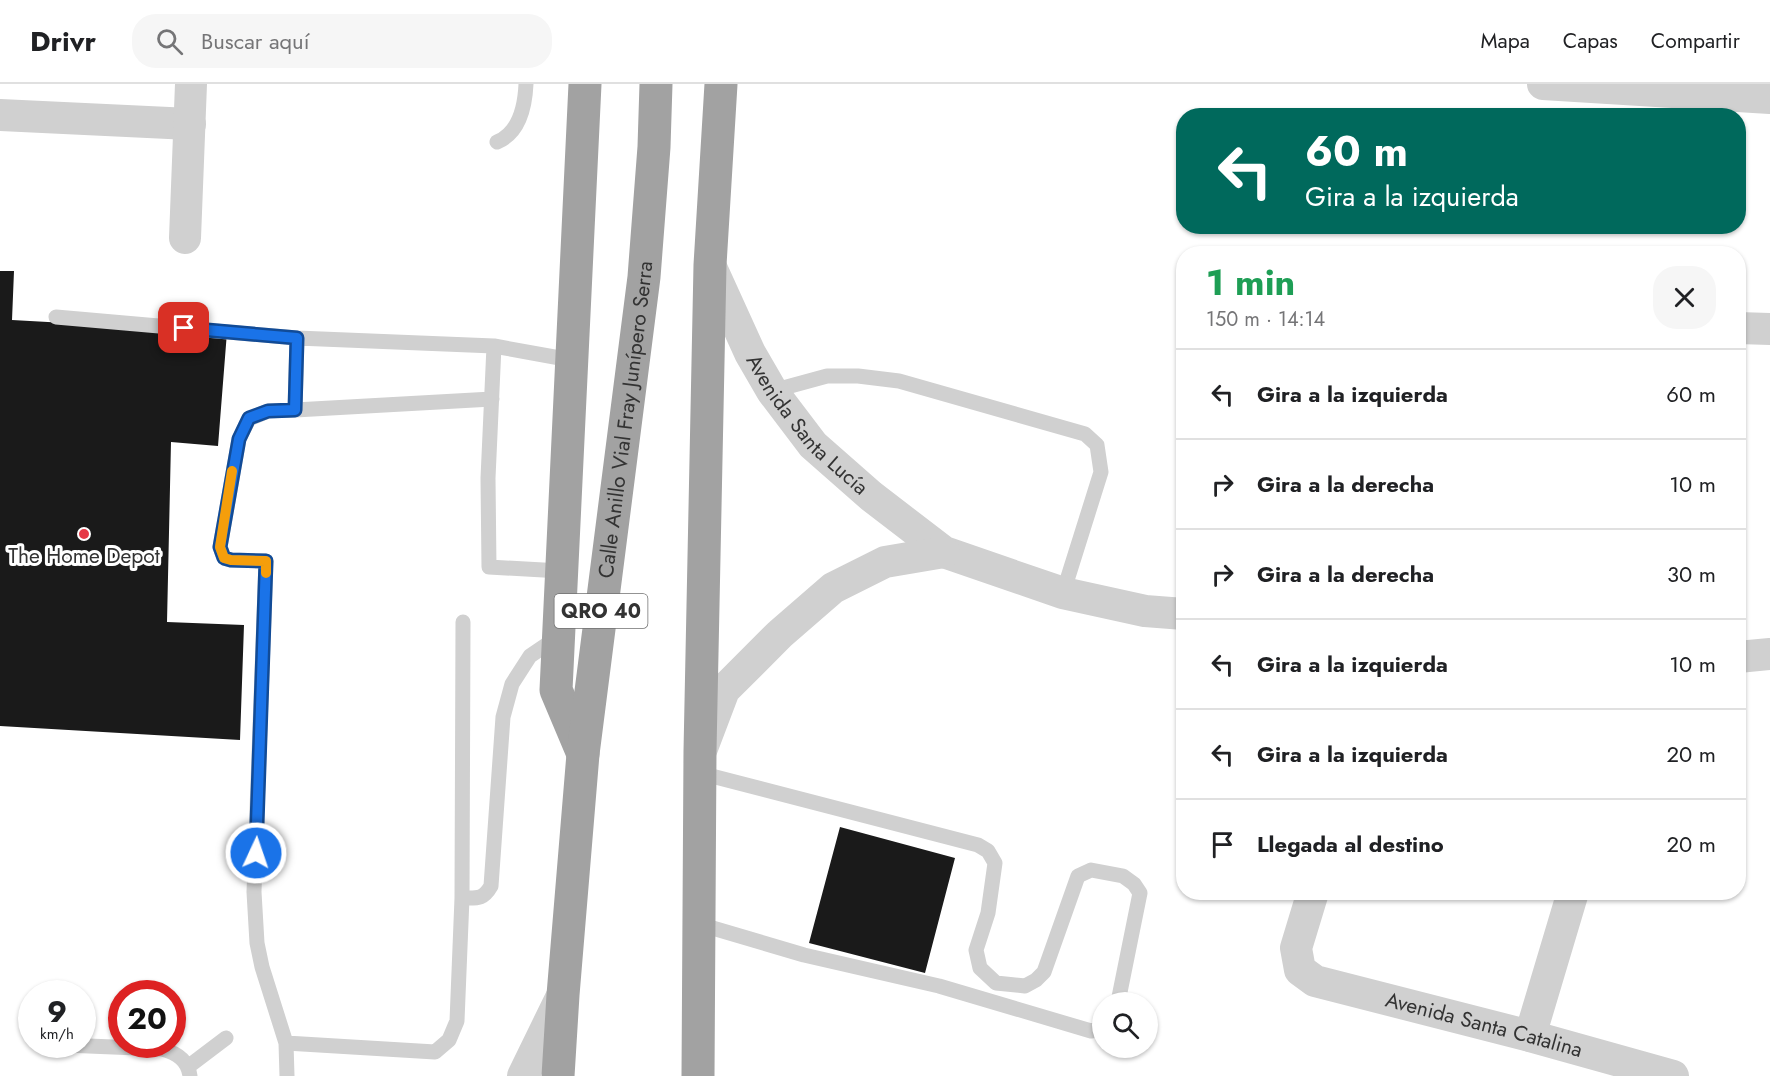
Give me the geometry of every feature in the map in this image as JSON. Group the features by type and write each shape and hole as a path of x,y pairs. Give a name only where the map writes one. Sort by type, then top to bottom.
{"highway":[{"path":"583,754 556,690 585,84"},
{"name":"Calle Anillo Vial Fray Junípero Serra","path":"558,1076 583,754 644,277 654,147 656,84"},
{"path":"698,1076 700,762 710,265 722,84"}],"street":[{"path":"184,238 192,84"},
{"path":"1543,84 1770,98"},
{"path":"0,115 190,124"},
{"name":"Avenida Santa Lucía","path":"710,265 750,352 772,391 813,445 871,496 944,552 1063,593 1145,611 1176,613"},
{"path":"1746,328 1770,329"},
{"name":"Avenida Santa Lucía","path":"700,762 724,690 780,634 833,588 885,562 944,552"},
{"path":"1746,656 1770,654"},
{"name":"Avenida Santa Catalina","path":"1311,900 1296,948 1300,970 1315,981 1530,1036 1673,1076"},
{"path":"1530,1036 1571,900"},
{"path":"523,1076 563,995"}],"lane":[{"path":"497,142 507,137 514,127 525,103 526,84"},
{"path":"56,317 297,338 494,346 572,360"},
{"path":"295,410 297,338"},
{"path":"494,346 488,478 489,567 561,571"},
{"path":"772,391 826,376 858,376 899,381 1085,434 1097,445 1101,471 1063,593"},
{"path":"287,1076 286,1043 257,943 254,892 266,561 224,558 220,547 239,439 249,418 268,411 492,399"},
{"path":"286,1043 435,1052 449,1040 458,1021 462,898 464,622"},
{"path":"462,898 479,898 486,894 492,886 503,717 512,684 530,656 558,637"},
{"path":"700,762 978,845 988,851 995,863 988,912 976,950 980,968 996,983 1025,986 1044,972 1078,876 1091,870 1123,876 1134,884 1140,893 1120,992"},
{"path":"699,924 804,955 939,986 1092,1031"},
{"path":"96,1046 162,1049 176,1053 189,1071 226,1038"}],"building":[{"name":"The Home Depot","path":"0,271 14,271 12,320 227,332 218,446 171,442 167,622 244,625 240,740 0,726"},
{"path":"840,827 955,858 925,973 809,943"}],"slow traffic":[{"path":"232,471 220,547 224,558 266,561 266,573"}],"place":[{"name":"The Home Depot","path":"84,534"}],"route":[{"path":"184,328 297,338 295,410 268,411 249,418 239,439 220,547 224,558 266,561 256,853"}]}
